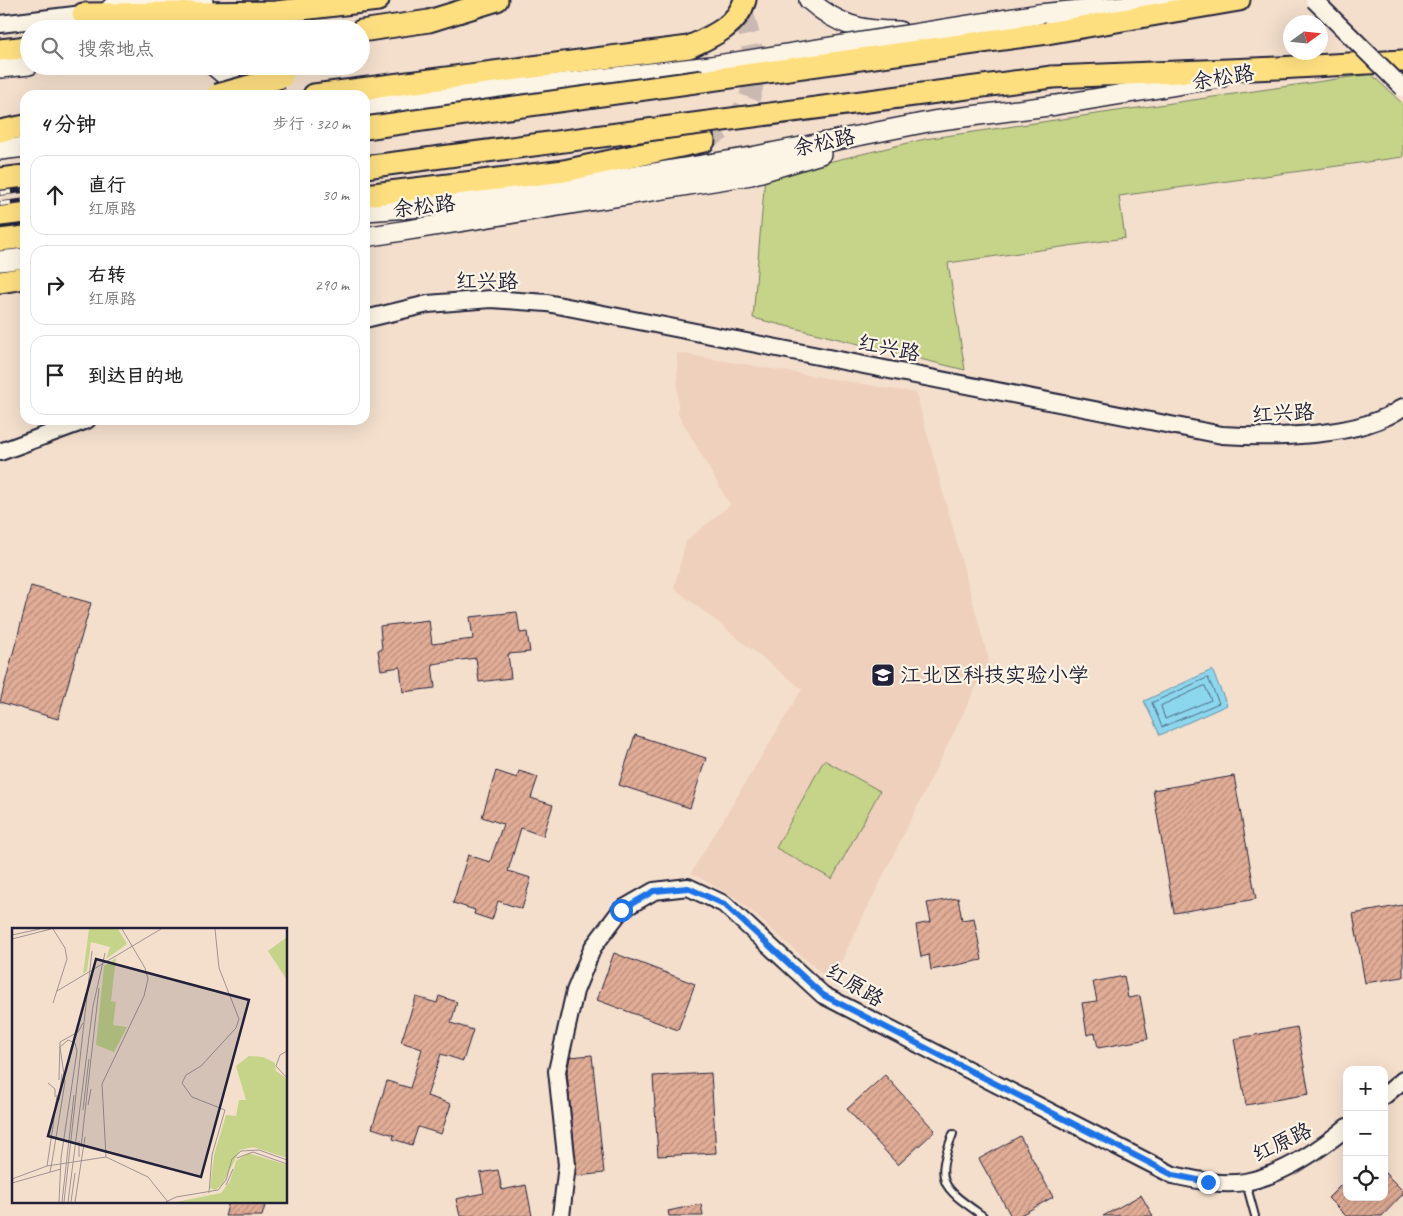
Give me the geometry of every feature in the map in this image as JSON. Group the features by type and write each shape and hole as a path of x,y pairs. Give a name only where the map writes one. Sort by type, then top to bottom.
{"highway":[{"path":"83,14 276,12 378,0"},
{"path":"370,31 429,22 497,0"},
{"path":"352,90 689,46 718,34 741,14 745,0"},
{"path":"370,127 1043,24 1239,0"},
{"path":"0,50 20,48"},
{"name":"余松路","path":"370,166 1052,77 1403,61"},
{"path":"235,90 282,77"},
{"path":"0,126 20,125"},
{"path":"0,131 20,126"},
{"path":"370,205 564,171 704,142"},
{"path":"0,179 20,177"},
{"path":"0,216 20,213"},
{"path":"0,282 20,279"}],"main road":[{"path":"83,14 150,0"},
{"path":"83,14 203,0"},
{"path":"809,0 837,21 872,31 920,31 1043,24 1190,0"},
{"path":"370,105 711,66 920,31"},
{"path":"0,68 20,66"},
{"name":"余松路","path":"370,206 439,206 751,166 932,121 1056,105 1278,68"},
{"path":"225,75 238,90"},
{"path":"0,150 20,148"},
{"path":"370,236 751,166"},
{"path":"0,262 20,259"},
{"path":"0,276 20,278"}],"street":[{"path":"1314,0 1403,88"},
{"path":"33,20 83,14"},
{"path":"0,24 20,22"},
{"name":"红兴路","path":"370,319 428,304 491,299 547,303 1222,435 1265,437 1313,434 1358,426 1396,412 1403,407"},
{"path":"0,452 73,425"},
{"name":"红原路","path":"561,1216 567,1165 557,1070 575,991 593,947 621,910 654,891 688,888 724,904 823,995 1173,1175 1208,1182 1245,1182 1284,1169 1323,1147 1343,1130"},
{"path":"1388,1093 1403,1080"}],"lane":[{"path":"953,1134 942,1162 943,1181 958,1198 983,1216"},
{"path":"1245,1182 1255,1216"}],"shaded area":[{"name":"江北区科技实验小学","path":"677,353 916,393 989,661 831,982 736,898 691,873 802,689 674,588 686,541 730,505 678,414"}],"green space":[{"path":"1371,74 1403,104 1403,157 1119,196 1125,238 948,263 965,370 753,318 765,177 925,139"},
{"path":"824,760 880,791 832,879 776,848"}],"water":[{"path":"1212,670 1227,705 1160,735 1144,701"}],"building":[{"path":"31,586 91,603 58,719 0,702"},
{"path":"517,612 520,633 527,632 530,652 508,654 511,678 479,682 476,658 432,664 435,688 403,692 400,667 381,670 378,650 382,650 380,626 429,620 432,644 473,639 470,617"},
{"path":"635,735 706,758 690,808 619,785"},
{"path":"496,771 517,778 519,771 538,777 531,798 553,805 543,836 521,828 508,871 531,878 522,909 498,901 492,920 474,914 475,910 453,903 468,855 490,862 503,824 482,817"},
{"path":"1234,776 1256,899 1174,913 1153,790"},
{"path":"958,898 962,920 974,918 982,960 931,970 929,955 921,957 916,925 931,922 927,903"},
{"path":"1403,905 1403,977 1365,983 1353,914"},
{"path":"614,953 695,984 678,1030 597,1000"},
{"path":"1124,976 1128,998 1140,996 1148,1039 1098,1048 1095,1033 1087,1035 1082,1003 1097,1001 1093,982"},
{"path":"439,996 457,1002 451,1023 473,1030 463,1061 441,1054 427,1096 451,1104 441,1134 418,1127 412,1145 393,1139 394,1135 372,1128 387,1081 410,1088 422,1049 401,1042 416,997 437,1003"},
{"path":"1297,1027 1309,1094 1246,1105 1234,1039"},
{"path":"592,1055 604,1173 577,1176 567,1072 570,1057"},
{"path":"711,1073 716,1153 658,1156 653,1076"},
{"path":"885,1075 935,1131 898,1165 847,1109"},
{"path":"1020,1136 1053,1197 1019,1216 1011,1216 979,1159"},
{"path":"498,1170 502,1190 526,1185 532,1216 460,1216 456,1199 484,1193 480,1173"},
{"path":"1388,1176 1403,1191 1403,1194 1382,1216 1346,1216 1328,1198 1343,1183 1343,1201 1388,1201"},
{"path":"1141,1195 1153,1216 1103,1216"},
{"path":"228,1204 265,1204 262,1216 225,1216"},
{"path":"701,1204 703,1216 669,1216 668,1211"}],"tunnel":[{"path":"704,141 732,122 743,109 750,95 754,80 752,47 739,0"}],"railway":[{"path":"0,193 20,191"},
{"path":"0,204 20,202"}],"place":[{"name":"江北区科技实验小学","path":"883,675"}],"route":[{"path":"621,910 654,891 688,888 724,904 823,995 1173,1175 1208,1182"}]}
